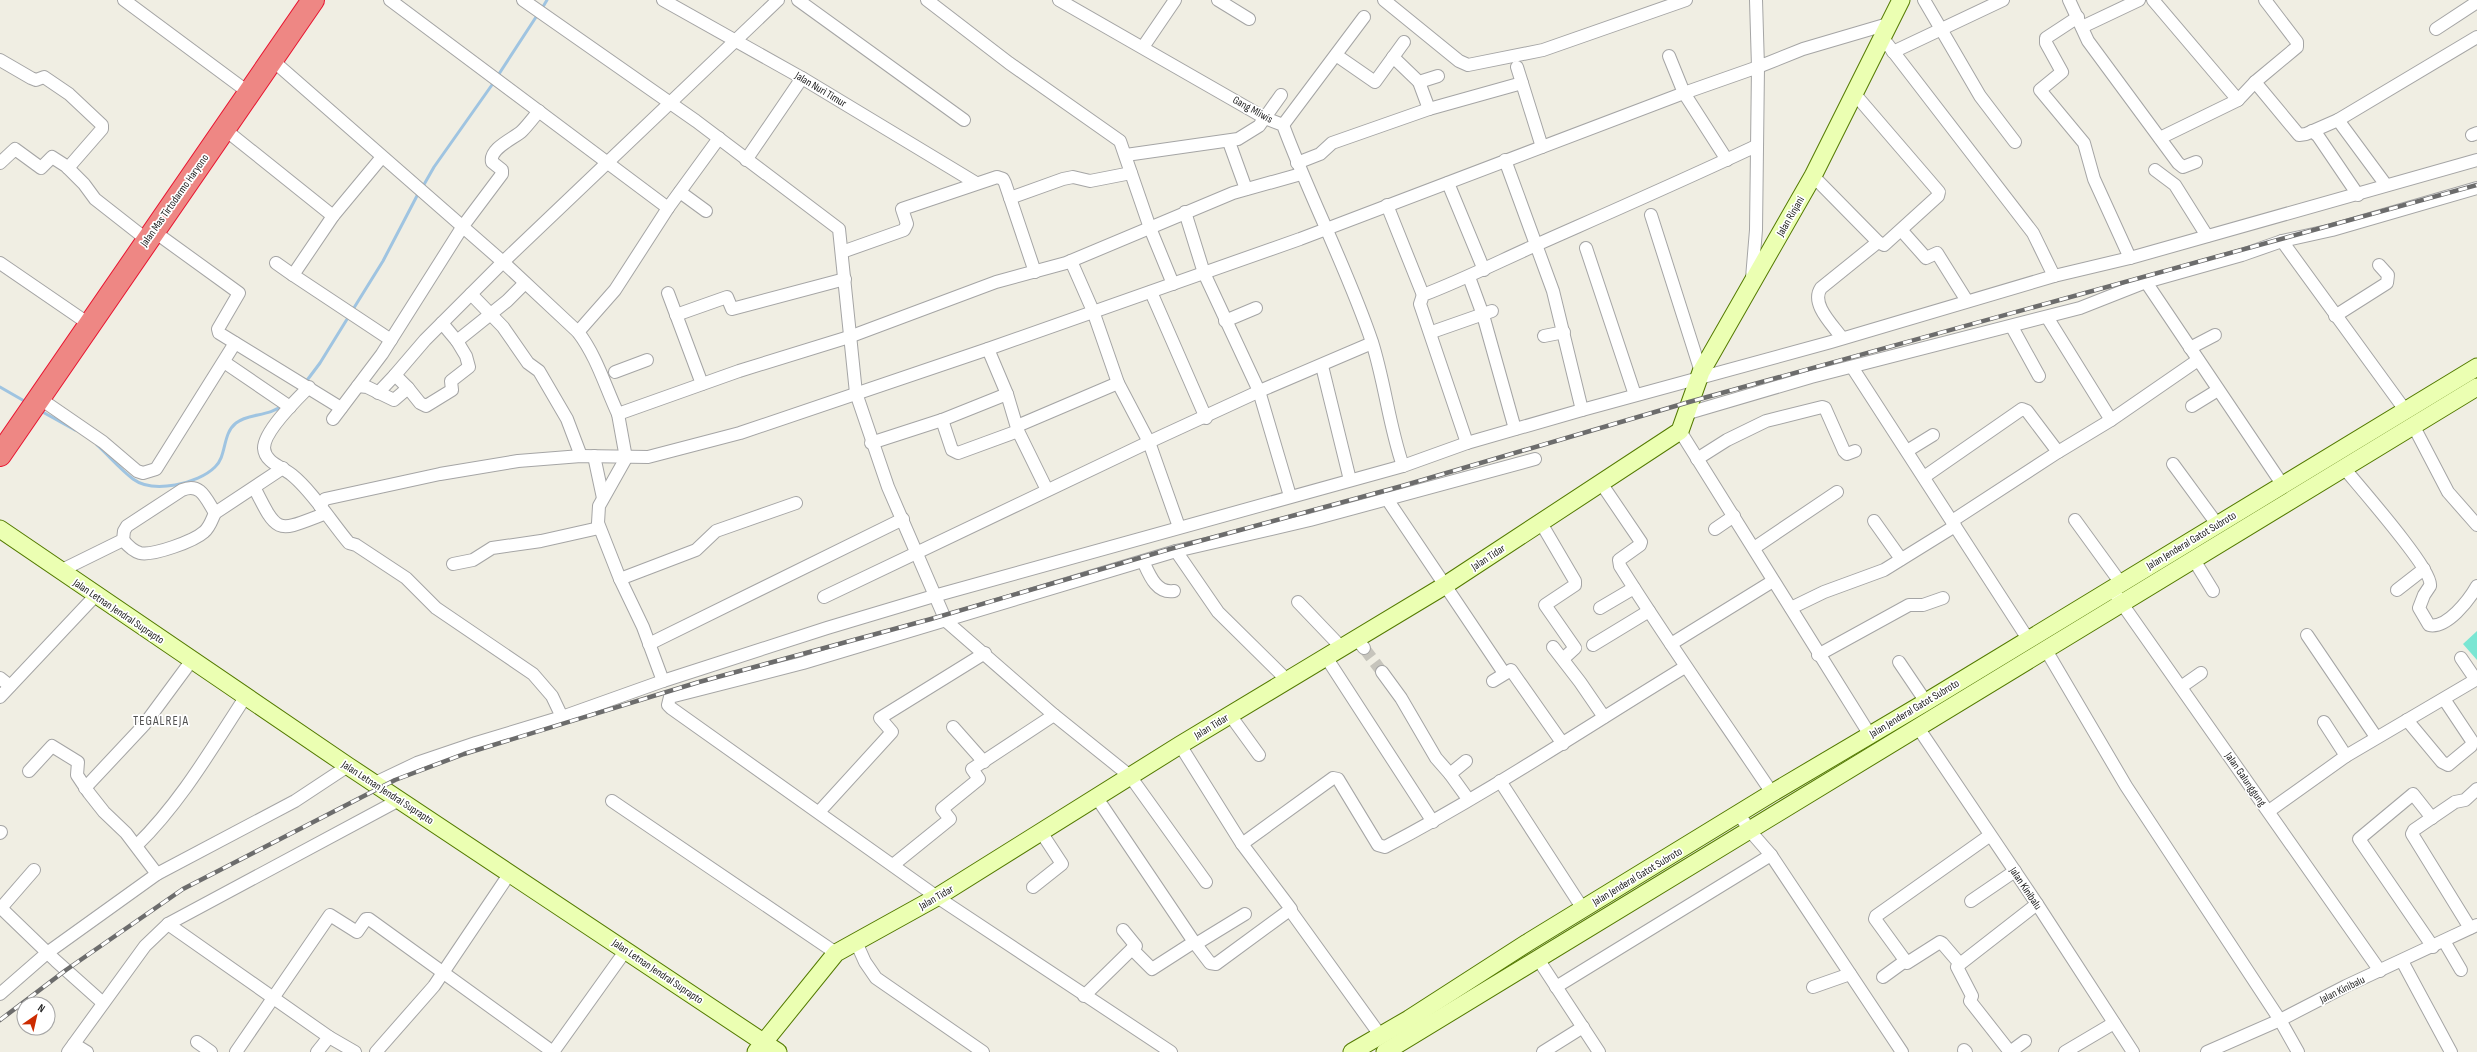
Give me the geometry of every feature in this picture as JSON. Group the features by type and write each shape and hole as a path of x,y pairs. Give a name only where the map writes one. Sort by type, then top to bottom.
{"highway":[{"name":"Jalan Mas Tirtodarmo Haryono","path":"0,455 149,235 313,0"}],"main road":[{"name":"Jalan Rinjani","path":"1680,431 1699,374 1813,176 1853,92 1901,0"},
{"name":"Jalan Jenderal Gatot Subroto","path":"1386,1052 1750,831 1917,726 2046,650 2122,602 2194,560 2344,468 2477,367"},
{"name":"Jalan Jenderal Gatot Subroto","path":"1352,1052 1409,1019 1527,943 1772,793 1926,702 2282,484 2409,418 2477,387"},
{"name":"Jalan Tidar","path":"759,1047 836,953 937,897 1180,745 1326,657 1342,648 1361,643 1444,586 1680,431"},
{"name":"Jalan Letnan Jendral Suprapto","path":"0,529 348,766 401,799 626,950 759,1047 778,1052"},
{"path":"1527,943 1538,959"}],"street":[{"path":"124,0 248,92"},
{"path":"390,0 668,208"},
{"path":"522,0 671,102 839,229 856,393 888,488 903,519 934,596 946,621 1054,715 1130,776 1206,882"},
{"name":"Jalan Nuri Timur","path":"663,0 802,78 976,183"},
{"path":"378,393 442,323 503,262 778,0"},
{"path":"798,0 964,120"},
{"path":"927,0 1009,63 1116,137 1126,155 1150,228 1173,284"},
{"name":"Gang Mliwis","path":"1060,0 1266,118 1283,125 1299,168 1327,227 1372,343 1403,466"},
{"path":"1143,47 1175,0"},
{"path":"1218,0 1249,19"},
{"path":"1384,0 1459,61 1468,65 1543,50 1686,0"},
{"path":"1752,283 1756,230 1758,66 1756,0"},
{"path":"1924,0 1940,30 1986,106 2015,142"},
{"path":"1893,52 2002,0"},
{"path":"2069,0 2088,41 2160,138 2183,167 2196,162"},
{"path":"2130,258 2094,179 2084,143 2040,90 2062,72 2046,43 2046,38 2080,22 2139,0"},
{"path":"2153,0 2238,100"},
{"path":"2160,138 2238,100 2255,82 2298,45 2265,0"},
{"path":"2436,30 2475,4"},
{"path":"1283,125 1364,17"},
{"path":"255,489 270,519 278,525 294,525 322,510 325,499 440,474 518,461 581,456 626,458 659,455 740,433 988,349 1204,273 1448,183 1684,92 1803,49 1885,31 1893,52 2033,233 2054,276"},
{"path":"2255,82 2299,135 2338,120 2477,37"},
{"path":"1336,55 1374,82 1404,42"},
{"path":"1668,56 1684,92 1727,160"},
{"path":"1393,57 1419,82 1429,109"},
{"path":"0,60 31,78 36,80 44,77 54,82 102,125 102,129 68,168"},
{"path":"271,60 463,226 578,332 608,375 618,414 626,458 603,498 598,513 599,528 649,644 663,681"},
{"path":"1517,67 1542,147"},
{"path":"1419,82 1438,76"},
{"path":"746,160 802,78"},
{"path":"618,414 702,384 849,337 996,282 1071,261 1185,212 1299,168 1320,154 1332,143 1429,109 1522,83"},
{"path":"1813,176 1878,242 1887,244 1938,196 1939,192 1853,92"},
{"path":"1126,155 1229,142 1250,133 1266,118 1281,95"},
{"path":"333,418 391,340 463,226 502,174 502,170 492,162 492,158 503,143 521,133 539,111"},
{"path":"2338,120 2386,185"},
{"path":"223,128 333,216"},
{"path":"2312,131 2318,136 2358,195"},
{"path":"578,332 615,290 668,208 719,138"},
{"path":"1229,142 1246,189"},
{"path":"1423,295 1470,277 1537,244 1756,146"},
{"path":"0,163 15,149 41,168 51,157 68,168 84,184 95,199 239,293 218,329 220,333 341,408"},
{"path":"294,275 333,216 382,157"},
{"path":"1505,160 1548,274 1564,332 1582,410"},
{"path":"374,783 425,760 562,717 663,681 934,596 1290,496 1403,466 1467,443 1634,395 1699,374 1842,338 2054,276 2130,258 2358,195 2386,185 2477,160"},
{"path":"2155,170 2175,185 2207,236"},
{"path":"1010,198 1063,179 1073,178 1090,181 1131,173"},
{"path":"842,252 906,228 907,224 902,209 993,177 1004,179 1035,272"},
{"path":"1448,183 1484,270"},
{"path":"1686,414 1811,376 2012,327 2080,308 2146,282 2242,256 2282,241 2332,230 2477,188"},
{"path":"680,192 706,211"},
{"path":"1387,205 1423,295 1420,304 1432,332 1467,443"},
{"path":"1185,212 1204,273 1225,321 1260,391 1290,496"},
{"path":"1651,215 1699,374"},
{"path":"1902,231 1926,258 1937,253 1967,301"},
{"path":"2282,241 2409,418 2448,492 2477,525"},
{"path":"1842,338 1824,312 1817,300 1816,295 1821,288 1878,242"},
{"path":"1586,248 1634,395"},
{"path":"1071,261 1094,311 1118,383 1149,442 1179,527"},
{"path":"0,263 89,324"},
{"path":"276,263 391,340"},
{"path":"2335,316 2387,283 2388,275 2379,265"},
{"path":"1470,277 1487,313 1515,429"},
{"path":"676,315 726,297 732,309 845,279"},
{"path":"2146,282 2282,484"},
{"path":"457,341 490,313 507,301 525,283"},
{"path":"1151,292 1206,418"},
{"path":"668,293 702,384"},
{"path":"471,294 511,337 528,364 539,371 567,419 581,456"},
{"path":"1225,321 1256,308"},
{"path":"1432,332 1487,313"},
{"path":"2047,317 2111,420"},
{"path":"396,375 420,403 426,406 452,390 451,381 469,367 466,356 457,341 442,323"},
{"path":"2012,327 2039,376"},
{"path":"1544,336 1564,332"},
{"path":"2190,348 2215,335"},
{"path":"34,405 113,450 137,470 144,473 150,473 156,469 170,448 235,343"},
{"path":"824,597 1149,442 1206,418 1260,391 1322,366 1372,343"},
{"path":"988,349 1007,394 1018,429 1047,490"},
{"path":"608,375 647,360"},
{"path":"1791,608 1824,592 1884,570 1954,524 2058,452 2111,420 2198,360"},
{"path":"224,362 285,405"},
{"path":"1322,366 1350,480"},
{"path":"1852,367 2028,639"},
{"path":"942,420 952,450 958,453 1018,429 1118,383"},
{"path":"305,385 285,405 271,431 264,448 272,462 294,476 349,544 356,545 406,578 436,608 517,661 533,674 552,696 562,717"},
{"path":"358,386 394,400 408,388"},
{"path":"2192,406 2218,390"},
{"path":"872,442 942,420 1007,394"},
{"path":"1697,459 1727,440 1766,421 1822,407 1825,408 1844,452 1847,454 1855,451"},
{"path":"1924,477 2022,409 2027,411 2058,452"},
{"path":"1680,431 1791,608 1818,655 1870,735"},
{"path":"1907,451 1933,435"},
{"path":"594,456 603,498"},
{"path":"1172,1052 1084,996 937,897 671,708 668,704 670,697 803,663 1176,551 1205,546 1535,459"},
{"path":"2173,464 2217,524"},
{"path":"123,540 133,550 142,553 152,553 194,538 206,531 213,517 283,468"},
{"path":"2344,468 2424,569 2431,582 2419,608 2429,625 2439,625 2460,609 2477,586"},
{"path":"1601,483 1641,542 1640,546 1618,561 1685,667 1704,690 1772,793"},
{"path":"123,540 124,531 127,526 190,487 197,488 202,492 213,517"},
{"path":"1754,548 1837,492"},
{"path":"1387,499 1444,586 1504,673"},
{"path":"620,579 696,550 716,532 796,502"},
{"path":"1715,529 1734,516"},
{"path":"649,644 903,519"},
{"name":"Jalan Galunggung","path":"2075,520 2115,585 2122,602 2380,971"},
{"path":"1874,521 1901,559"},
{"path":"1541,523 1575,581 1575,585 1545,605 1575,648 1563,659"},
{"path":"453,564 473,560 492,548 542,541 599,528"},
{"path":"60,571 123,540"},
{"path":"1176,551 1218,612 1288,680"},
{"path":"2194,560 2213,591"},
{"path":"1143,561 1155,584 1167,592 1174,591"},
{"path":"2397,590 2424,569"},
{"path":"1671,644 1773,581"},
{"path":"1600,608 1634,588"},
{"path":"0,697 96,595"},
{"path":"1818,655 1909,605 1923,605 1943,598"},
{"path":"1298,602 1342,648"},
{"path":"1593,645 1649,611"},
{"path":"2307,635 2376,737"},
{"path":"1552,647 1563,659 1604,717"},
{"path":"2046,650 2126,786 2280,1020 2298,1052"},
{"path":"819,812 892,732 880,718 985,654"},
{"path":"1326,657 1433,822"},
{"path":"2269,811 2346,756 2477,679 2461,658"},
{"path":"85,788 144,725 192,660"},
{"path":"1898,662 1926,702"},
{"path":"1242,844 1333,778 1338,779 1375,840 1382,847 1433,822 1468,799 1563,744 1685,667"},
{"path":"1493,681 1509,670 1512,671 1563,744"},
{"path":"1382,672 1401,698 1436,758 1468,799"},
{"path":"2181,687 2201,673"},
{"path":"0,678 10,686"},
{"path":"137,845 160,823 175,804 246,696"},
{"path":"2407,720 2442,762 2448,765 2471,746 2472,741 2444,699"},
{"path":"893,865 950,819 942,809 979,779 972,769 1054,715"},
{"path":"1230,715 1259,755"},
{"path":"2324,722 2346,756"},
{"name":"Jalan Kinibalu","path":"1917,726 1989,836 2037,904 2133,1052"},
{"path":"953,727 984,762"},
{"path":"1180,745 1242,844 1291,908 1290,910 1380,1035"},
{"path":"29,771 51,747 54,746 78,762 77,774 85,788 101,809 137,845 157,874"},
{"path":"1450,774 1466,761"},
{"path":"0,994 47,953 157,874 295,801 348,766"},
{"path":"1500,781 1583,909"},
{"path":"2474,926 2412,834 2414,830 2455,802 2465,800 2477,789"},
{"path":"2432,818 2413,794 2359,839 2433,947"},
{"path":"1097,798 1195,943 1210,962 1216,964 1290,910"},
{"path":"87,1052 71,1048 145,946 168,924 401,799"},
{"path":"612,800 836,953"},
{"path":"1739,814 1750,831 1771,855 1902,1052"},
{"path":"1032,887 1062,864 1042,832"},
{"path":"1905,961 1880,929 1875,918 1989,836"},
{"path":"1556,986 1771,855"},
{"path":"34,870 0,907 47,953 103,1003"},
{"path":"1971,901 2015,871"},
{"path":"376,1052 444,972 510,873"},
{"path":"1955,969 2037,904"},
{"path":"1132,949 1152,969 1245,914"},
{"path":"236,1052 272,997 330,915 357,932 366,920 370,919 553,1052 626,950"},
{"path":"168,924 329,1037 355,1052"},
{"name":"Jalan Kinibalu","path":"2207,1052 2280,1020 2474,926"},
{"path":"1084,996 1136,946 1123,930"},
{"path":"2444,941 2460,970"},
{"path":"856,942 865,962 876,978 983,1052"},
{"path":"1884,977 1905,961 1907,963 1940,942 1972,996 1970,1001 2010,1052 2024,1041"},
{"path":"1538,959 1599,1052"},
{"path":"2402,961 2451,1052"},
{"path":"1813,987 1850,974"},
{"path":"2065,1052 2114,1023"},
{"path":"1543,1052 1584,1027"},
{"path":"317,1052 329,1037"},
{"path":"197,1042 211,1052"}],"shaded area":[{"path":"2477,631 2477,660 2463,644"}],"waterway":[{"path":"541,10 547,0"},
{"path":"497,77 538,14"},
{"path":"422,188 434,167 494,82"},
{"path":"352,311 383,261 419,192"},
{"path":"305,383 320,363 349,316"},
{"path":"0,387 26,402"},
{"path":"97,445 133,479 152,486 175,485 198,478 215,467 221,457 228,433 236,423 241,420 272,411 283,405"},
{"path":"39,410 75,430"}],"tunnel":[{"path":"1364,648 1382,672"}],"railway":[{"path":"0,1020 66,970 183,889 395,780 464,754 699,682 931,619 1170,549 1402,486 1689,402 2477,185"}],"district":[{"name":"TEGALREJA","path":"161,720"}]}
